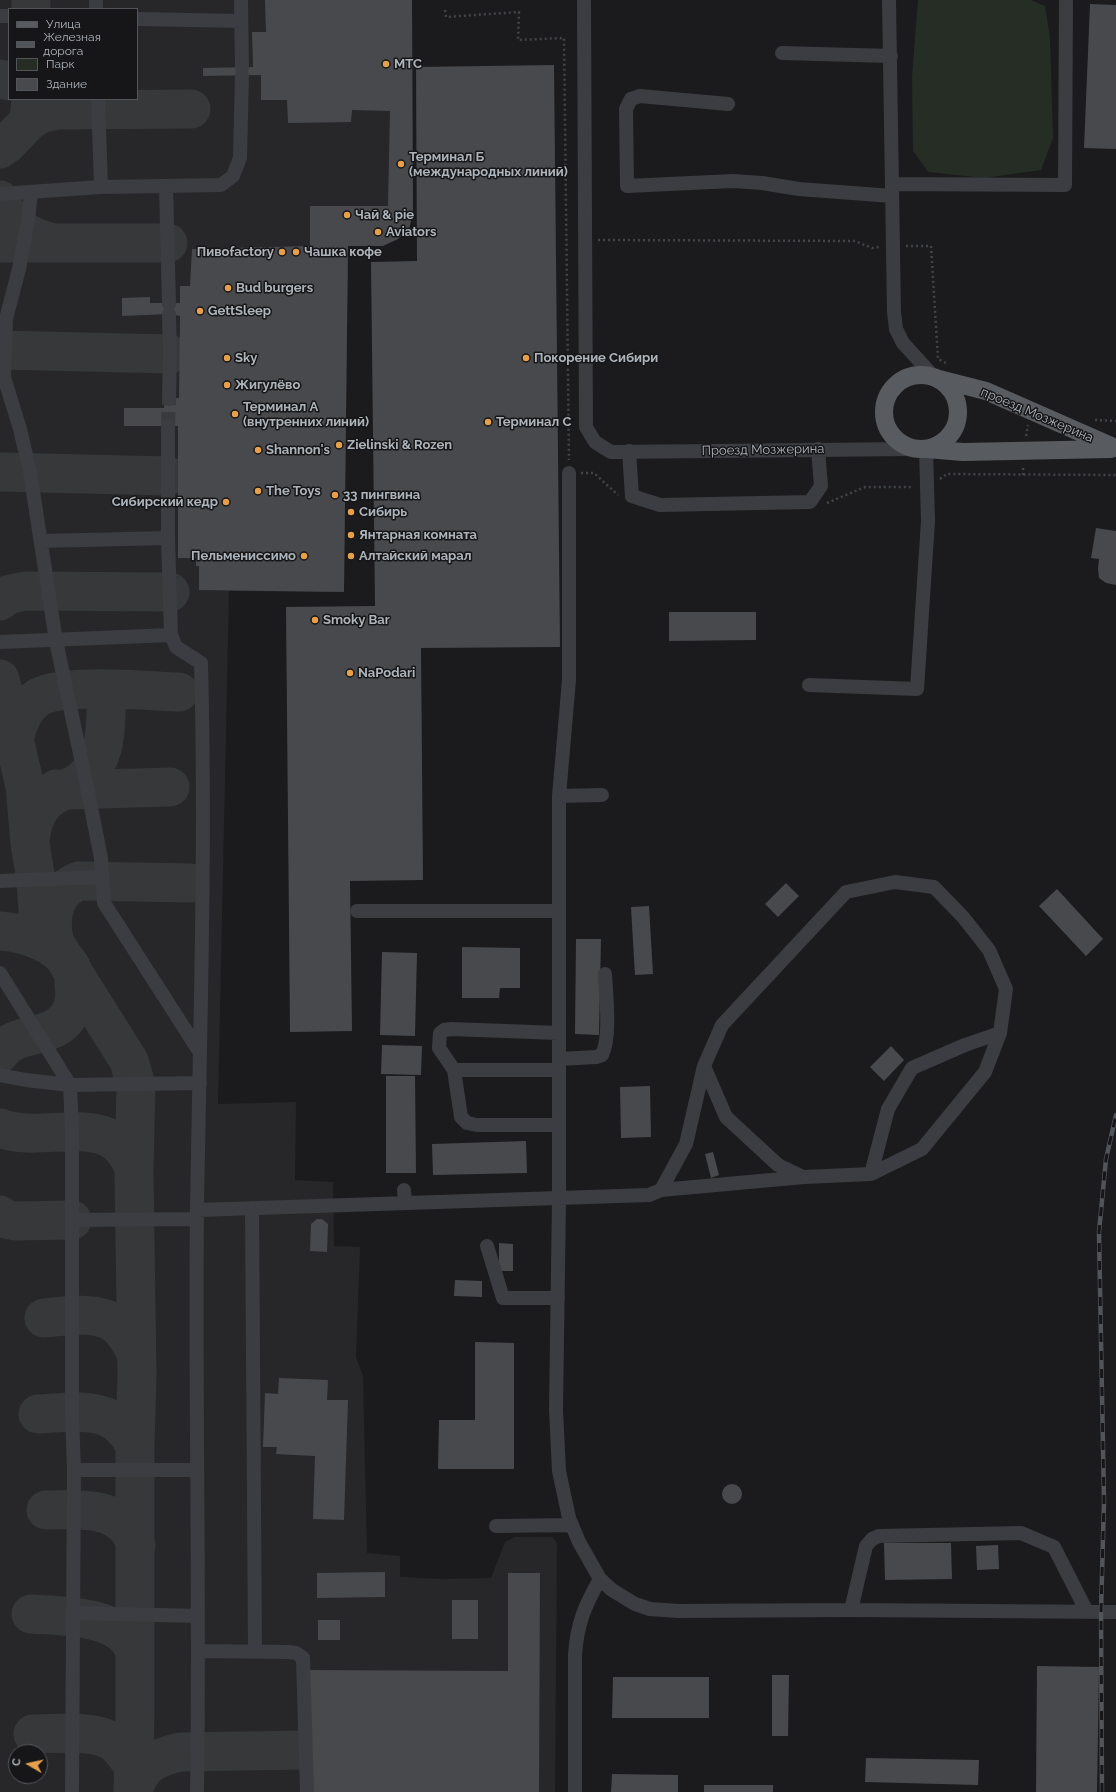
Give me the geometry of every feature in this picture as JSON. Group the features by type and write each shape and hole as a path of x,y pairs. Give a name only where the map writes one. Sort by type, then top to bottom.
{"main road":[{"path":"920,449 902,444 893,437 887,426 884,415 885,402 891,391 899,383 916,376 922,375 934,377"},
{"name":"проезд Мозжерина","path":"934,377 986,391 1116,449"},
{"name":"Проезд Мозжерина","path":"920,449 938,446 948,438 955,428 958,416 957,404 952,393 944,384 934,377"},
{"name":"проезд Мозжерина","path":"920,449 963,452 1116,449"}],"street":[{"path":"0,194 101,187 221,185 233,176 240,158 242,71 241,0"},
{"path":"584,0 585,239"},
{"path":"889,0 894,312 896,329 903,342 934,377"},
{"path":"728,104 640,96 631,99 626,109 627,186 732,181 762,183 799,189 892,190 1065,185 1066,0"},
{"path":"138,19 242,21"},
{"path":"782,54 891,56"},
{"path":"98,100 101,187"},
{"path":"166,186 170,354 169,399"},
{"path":"31,192 28,220 19,269 6,319 4,378 20,429 30,472 56,641 86,777 101,858 103,901 105,907 199,1051"},
{"name":"Проезд Мозжерина","path":"585,239 586,427 595,442 611,452 920,449"},
{"path":"168,426 168,538 171,635 176,647 201,663 203,869 197,1215 197,1792"},
{"path":"809,684 917,689 928,521 926,488 920,449"},
{"path":"629,451 632,496 660,505 810,502 821,486 818,450"},
{"path":"569,473 569,680 559,796 559,1199 557,1443 562,1486 572,1525 579,1542 600,1579 623,1598 650,1609 678,1611 851,1610 1116,1612"},
{"path":"41,541 168,538"},
{"path":"0,642 56,641 171,635"},
{"path":"559,796 602,795"},
{"path":"0,881 102,877"},
{"path":"72,1220 197,1215 252,1208 405,1197 559,1199 649,1194 661,1190 804,1177 871,1174 922,1149 985,1072 1000,1033 1006,989 989,950 963,917 934,887 895,882 846,892 722,1025 704,1066 686,1144 661,1190"},
{"path":"357,910 559,911"},
{"path":"0,973 70,1085 72,1132 72,1413 74,1470 72,1792"},
{"path":"454,1070 559,1064 602,1055 605,1049 607,1037 605,974"},
{"path":"559,1033 451,1029 444,1030 440,1033 439,1048 454,1070 461,1117 467,1123 477,1125 559,1125"},
{"path":"871,1174 888,1109 912,1068 965,1045 1000,1033"},
{"path":"704,1066 726,1117 778,1165 804,1177"},
{"path":"0,1075 26,1080 70,1085 200,1083"},
{"path":"252,1208 255,1652"},
{"path":"487,1246 503,1298 558,1298"},
{"path":"74,1470 197,1470"},
{"path":"496,1526 572,1525"},
{"path":"851,1610 866,1546 872,1539 879,1536 1021,1533 1054,1547 1088,1612"},
{"path":"575,1792 575,1655 577,1633 586,1603 600,1579"},
{"path":"74,1613 198,1616"},
{"path":"198,1651 288,1652 296,1653 303,1658 307,1792"}],"path":[{"path":"445,10 446,17 519,12 518,40 564,38 569,473 594,473 621,498"},
{"path":"566,239 855,241 872,248 893,246 931,246 938,359 951,365"},
{"path":"1090,418 1097,421 1116,421"},
{"path":"822,505 865,487 926,488 947,474 1116,475"}],"shaded area":[{"path":"0,0 412,0 413,213 409,229 398,239 383,246 348,246 344,592 229,591 218,1104 296,1102 295,1180 333,1182 334,1246 360,1247 356,1357 363,1376 367,1553 400,1556 400,1577 442,1579 491,1578 505,1542 515,1537 552,1537 557,1544 555,1792 0,1792"}],"green space":[{"path":"918,0 1031,0 1045,6 1050,37 1053,138 1041,170 984,178 928,172 913,151 912,77"}],"building":[{"name":"Терминал А (внутренних линий)","path":"265,0 412,0 413,213 409,229 398,239 383,246 348,246 344,592 199,590 199,566 196,566 196,558 178,558 178,426 124,426 124,408 164,408 165,399 179,398 180,316 169,314 122,316 122,298 150,297 150,303 180,303 180,286 190,286 192,249 310,246 310,206 388,206 390,111 352,110 351,122 288,123 287,100 261,100 261,75 203,76 203,68 253,67 252,32 266,32"},
{"path":"1090,4 1116,5 1116,149 1084,148"},
{"path":"554,65 560,647 421,648 423,880 350,881 352,1031 290,1032 286,607 375,606 371,262 417,261 416,67"},
{"path":"1096,528 1116,531 1116,585 1106,583 1099,578 1099,559 1091,558"},
{"path":"669,612 756,612 756,640 669,641"},
{"path":"786,883 799,896 778,917 765,904"},
{"path":"1057,889 1103,939 1086,956 1039,906"},
{"path":"649,906 653,974 635,975 631,907"},
{"path":"576,939 601,939 599,1035 575,1034"},
{"path":"462,947 520,948 520,988 500,988 499,998 462,998"},
{"path":"382,952 417,953 415,1036 380,1035"},
{"path":"382,1045 422,1046 421,1075 381,1074"},
{"path":"891,1046 904,1060 884,1081 870,1067"},
{"path":"386,1076 415,1076 416,1173 386,1173"},
{"path":"650,1086 651,1137 621,1138 620,1087"},
{"path":"526,1141 527,1173 433,1175 432,1144"},
{"path":"713,1152 719,1175 711,1178 705,1154"},
{"path":"317,1219 322,1219 328,1224 327,1252 310,1251 311,1224"},
{"path":"499,1243 513,1244 513,1271 499,1271"},
{"path":"455,1280 482,1281 482,1297 454,1296"},
{"path":"475,1342 514,1343 514,1469 438,1469 439,1420 475,1420"},
{"path":"279,1378 328,1380 327,1400 348,1400 344,1520 313,1519 315,1456 276,1454 277,1447 263,1447 265,1393 278,1394"},
{"path":"732,1484 739,1487 742,1494 739,1501 732,1504 725,1501 722,1494 725,1487"},
{"path":"884,1543 951,1543 952,1579 885,1580"},
{"path":"998,1545 999,1569 977,1570 976,1546"},
{"path":"385,1572 385,1597 317,1598 317,1573"},
{"path":"508,1573 540,1573 539,1792 303,1792 303,1670 508,1671"},
{"path":"452,1600 478,1600 478,1639 452,1639"},
{"path":"318,1620 340,1620 340,1640 318,1640"},
{"path":"1037,1666 1099,1667 1097,1792 1036,1792"},
{"path":"772,1675 789,1675 788,1736 772,1736"},
{"path":"613,1677 709,1677 709,1718 612,1718"},
{"path":"866,1758 979,1760 978,1785 865,1782"},
{"path":"612,1774 678,1775 678,1792 611,1792"},
{"path":"704,1785 773,1785 773,1792 704,1792"}],"taxiway":[{"path":"31,0 31,8"},
{"path":"0,79 8,81"},
{"path":"0,149 7,144 29,121 31,100"},
{"path":"29,121 42,113 58,110 191,109"},
{"path":"0,200 9,216 20,228 33,236 50,242"},
{"path":"0,243 168,243"},
{"path":"0,350 170,354"},
{"path":"0,472 168,476"},
{"path":"0,601 7,595 25,591 170,592"},
{"path":"0,679 25,786 30,843 36,880 38,912 43,924 129,1061 136,1085 134,1169 137,1375 135,1446 135,1714 133,1792"},
{"path":"14,742 19,723 29,705 39,697 51,693 86,689 127,689 179,692"},
{"path":"56,789 66,790 80,781 92,769 98,759 102,749 106,725 106,690"},
{"path":"30,841 33,824 40,809 58,793 66,790 170,787"},
{"path":"54,939 52,921 53,912 59,897 64,890 79,881 190,883"},
{"path":"0,931 30,937 58,952 72,969 74,975 75,994 71,1011 59,1026 14,1041 6,1046 0,1053"},
{"path":"0,1128 18,1132 94,1133 110,1139 124,1150 134,1169"},
{"path":"0,1215 5,1219 15,1221 72,1220"},
{"path":"44,1318 84,1315 105,1319 121,1329 136,1352"},
{"path":"38,1414 81,1412 106,1417 117,1423 127,1432 135,1446"},
{"path":"46,1510 80,1510 103,1513 122,1523 130,1532 136,1546"},
{"path":"31,1614 76,1617 107,1625 120,1632 130,1641 135,1654"},
{"path":"33,1734 74,1733 96,1735 113,1742 119,1747 133,1766"},
{"path":"133,1792 140,1775 149,1764 163,1757 180,1752 305,1750"}],"tunnel":[{"path":"168,426 169,399"}],"railway":[{"path":"1102,1792 1101,1612 1104,1501 1099,1232 1106,1159 1116,1115"}],"place":[{"name":"МТС","path":"386,64"},
{"name":"Терминал Б (международных линий)","path":"401,164"},
{"name":"Чай & pie","path":"347,215"},
{"name":"Aviators","path":"378,232"},
{"name":"Пивоfactory","path":"282,252"},
{"name":"Чашка кофе","path":"296,252"},
{"name":"Bud burgers","path":"228,288"},
{"name":"GettSleep","path":"200,311"},
{"name":"Sky","path":"227,358"},
{"name":"Покорение Сибири","path":"526,358"},
{"name":"Жигулёво","path":"227,385"},
{"name":"Терминал А (внутренних линий)","path":"235,414"},
{"name":"Терминал С","path":"488,422"},
{"name":"Zielinski & Rozen","path":"339,445"},
{"name":"Shannon's","path":"258,450"},
{"name":"The Toys","path":"258,491"},
{"name":"33 пингвина","path":"335,495"},
{"name":"Сибирский кедр","path":"226,502"},
{"name":"Сибирь","path":"351,512"},
{"name":"Янтарная комната","path":"351,535"},
{"name":"Пельмениссимо","path":"304,556"},
{"name":"Алтайский марал","path":"351,556"},
{"name":"Smoky Bar","path":"315,620"},
{"name":"NaPodari","path":"350,673"}]}
